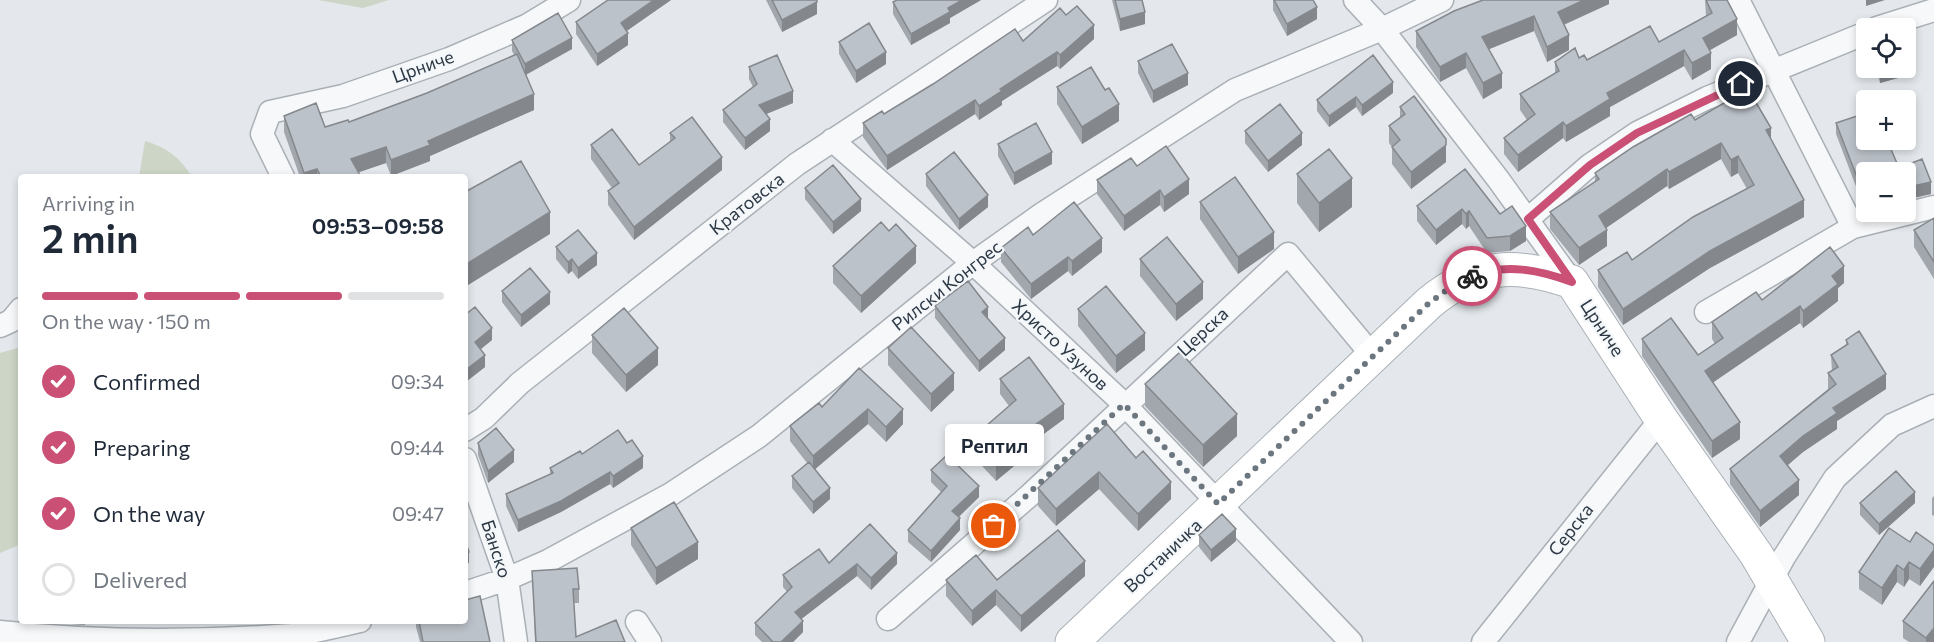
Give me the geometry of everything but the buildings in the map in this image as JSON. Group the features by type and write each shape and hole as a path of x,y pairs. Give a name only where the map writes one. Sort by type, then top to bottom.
{"street":[{"name":"Црниче","path":"282,174 262,134 270,112 342,96 448,59 528,25 569,0"},
{"name":"Кратовска","path":"468,428 484,418 520,383 756,196 832,140 1046,0"},
{"name":"Црниче","path":"1354,0 1382,28 1528,219 1661,419 1772,579 1808,642"},
{"name":"Рилски Конгрес","path":"468,592 507,579 548,561 671,494 759,436 973,263 1042,214 1235,90 1442,0"},
{"path":"1738,0 1853,227"},
{"path":"1909,18 1934,10"},
{"path":"1528,219 1590,165 1637,133 1707,98 1856,37"},
{"name":"Христо Узунов","path":"832,140 973,263 1124,404 1351,642"},
{"path":"1706,312 1853,227 1934,207"},
{"name":"Церска","path":"888,619 1030,495 1124,404 1288,254 1372,355"},
{"name":"Востаничка","path":"1072,642 1372,355 1444,291 1475,274 1492,270 1522,269 1549,273 1572,282"},
{"path":"0,326 10,321 18,312"},
{"path":"1738,642 1772,579 1835,478 1892,425 1934,406"},
{"name":"Серска","path":"1484,642 1661,419"},
{"name":"Банско","path":"468,468 507,579 516,642"},
{"path":"638,622 650,642"},
{"path":"0,632 51,638 220,641 293,635 346,624"}],"green space":[{"path":"318,0 389,0 363,8"},
{"path":"145,141 160,146 172,154 190,174 140,174"},
{"path":"18,348 18,545 0,553 0,353"}],"way so far":[{"path":"994,526 1030,495 1124,404 1218,504 1429,303 1458,282 1472,276"}],"place":[{"name":"Рептил","path":"994,526"}],"route":[{"path":"1472,276 1509,268 1549,273 1572,282 1528,219 1590,165 1637,133 1707,98 1741,84"}]}
